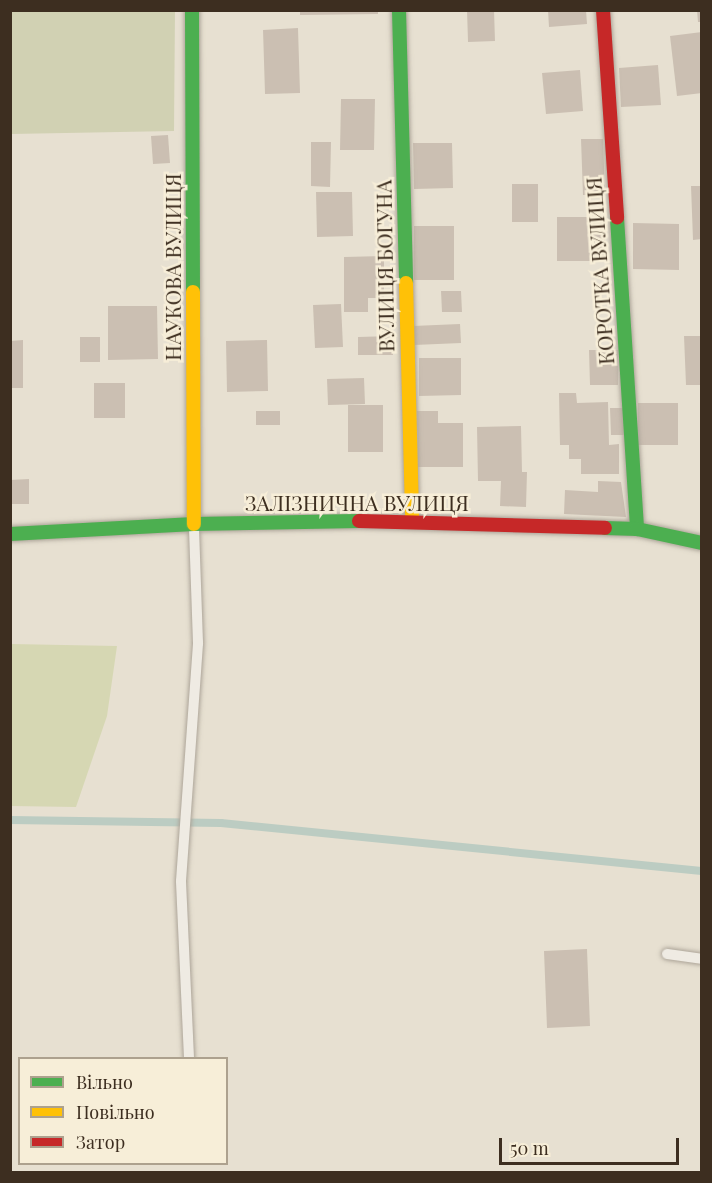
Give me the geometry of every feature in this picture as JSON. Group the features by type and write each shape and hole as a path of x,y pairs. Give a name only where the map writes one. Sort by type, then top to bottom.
{"street":[{"name":"НАУКОВА ВУЛИЦЯ","path":"192,10 194,524"},
{"name":"ВУЛИЦЯ БОГУНА","path":"399,10 412,520"},
{"name":"КОРОТКА ВУЛИЦЯ","path":"603,10 637,529"},
{"name":"ЗАЛІЗНИЧНА ВУЛИЦЯ","path":"10,534 194,524 412,520 637,529 702,543"}],"lane":[{"path":"189,1057 181,881 198,643 194,524"},
{"path":"667,954 702,959"}],"green space":[{"path":"10,11 175,11 174,131 11,134"},
{"path":"11,644 117,646 107,716 76,807 11,806"}],"building":[{"path":"300,10 378,10 378,14 300,15"},
{"path":"467,10 494,10 495,41 468,42"},
{"path":"548,10 586,10 587,24 549,27"},
{"path":"697,10 702,10 702,22 698,22"},
{"path":"298,28 300,93 265,94 263,30"},
{"path":"702,32 702,93 677,96 670,36"},
{"path":"658,65 661,105 621,107 619,68"},
{"path":"580,70 583,111 546,114 542,73"},
{"path":"341,99 375,99 374,150 340,150"},
{"path":"168,135 170,163 153,164 151,136"},
{"path":"581,139 603,139 605,195 583,195"},
{"path":"311,142 331,142 330,187 311,186"},
{"path":"413,143 452,143 453,188 414,189"},
{"path":"512,184 538,184 538,222 512,222"},
{"path":"691,186 702,186 702,239 693,240"},
{"path":"316,192 352,192 353,236 317,237"},
{"path":"557,217 605,217 605,261 557,261"},
{"path":"633,223 679,224 679,270 633,269"},
{"path":"414,226 454,226 454,280 414,280"},
{"path":"384,256 384,298 368,298 368,312 344,312 344,257"},
{"path":"441,291 461,291 462,312 442,312"},
{"path":"341,304 343,347 315,348 313,305"},
{"path":"108,306 157,306 158,359 108,360"},
{"path":"460,324 461,343 414,345 413,326"},
{"path":"392,336 393,355 358,355 358,337"},
{"path":"684,336 702,336 702,385 686,385"},
{"path":"80,337 100,337 100,362 80,362"},
{"path":"23,340 23,388 10,388 10,341"},
{"path":"267,340 268,391 227,392 226,341"},
{"path":"589,350 618,350 618,385 590,385"},
{"path":"419,358 461,358 461,395 419,396"},
{"path":"364,378 365,404 328,405 327,379"},
{"path":"94,383 125,383 125,418 94,418"},
{"path":"559,393 576,393 577,403 608,402 609,445 619,444 619,474 581,474 581,459 569,459 569,445 560,445"},
{"path":"638,403 678,403 678,445 638,445"},
{"path":"348,405 383,405 383,452 348,452"},
{"path":"610,408 623,408 624,435 611,435"},
{"path":"256,411 280,411 280,425 256,425"},
{"path":"417,411 438,411 438,423 463,423 463,467 418,467"},
{"path":"521,426 522,472 527,472 526,507 500,506 501,481 478,481 477,427"},
{"path":"29,479 29,504 10,504 10,480"},
{"path":"598,481 621,482 626,517 564,514 565,490 598,492"},
{"path":"587,949 590,1026 547,1028 544,951"}],"waterway":[{"path":"10,820 221,823 702,871"}],"traffic: fast":[{"path":"192,10 193,292"},
{"path":"399,10 406,283"},
{"path":"617,218 637,529"},
{"path":"10,534 194,524 359,521"},
{"path":"605,528 637,529 702,543"}],"traffic: slow":[{"path":"406,283 412,520"},
{"path":"193,292 194,524"}],"traffic: jam":[{"path":"603,10 617,218"},
{"path":"359,521 605,528"}]}
